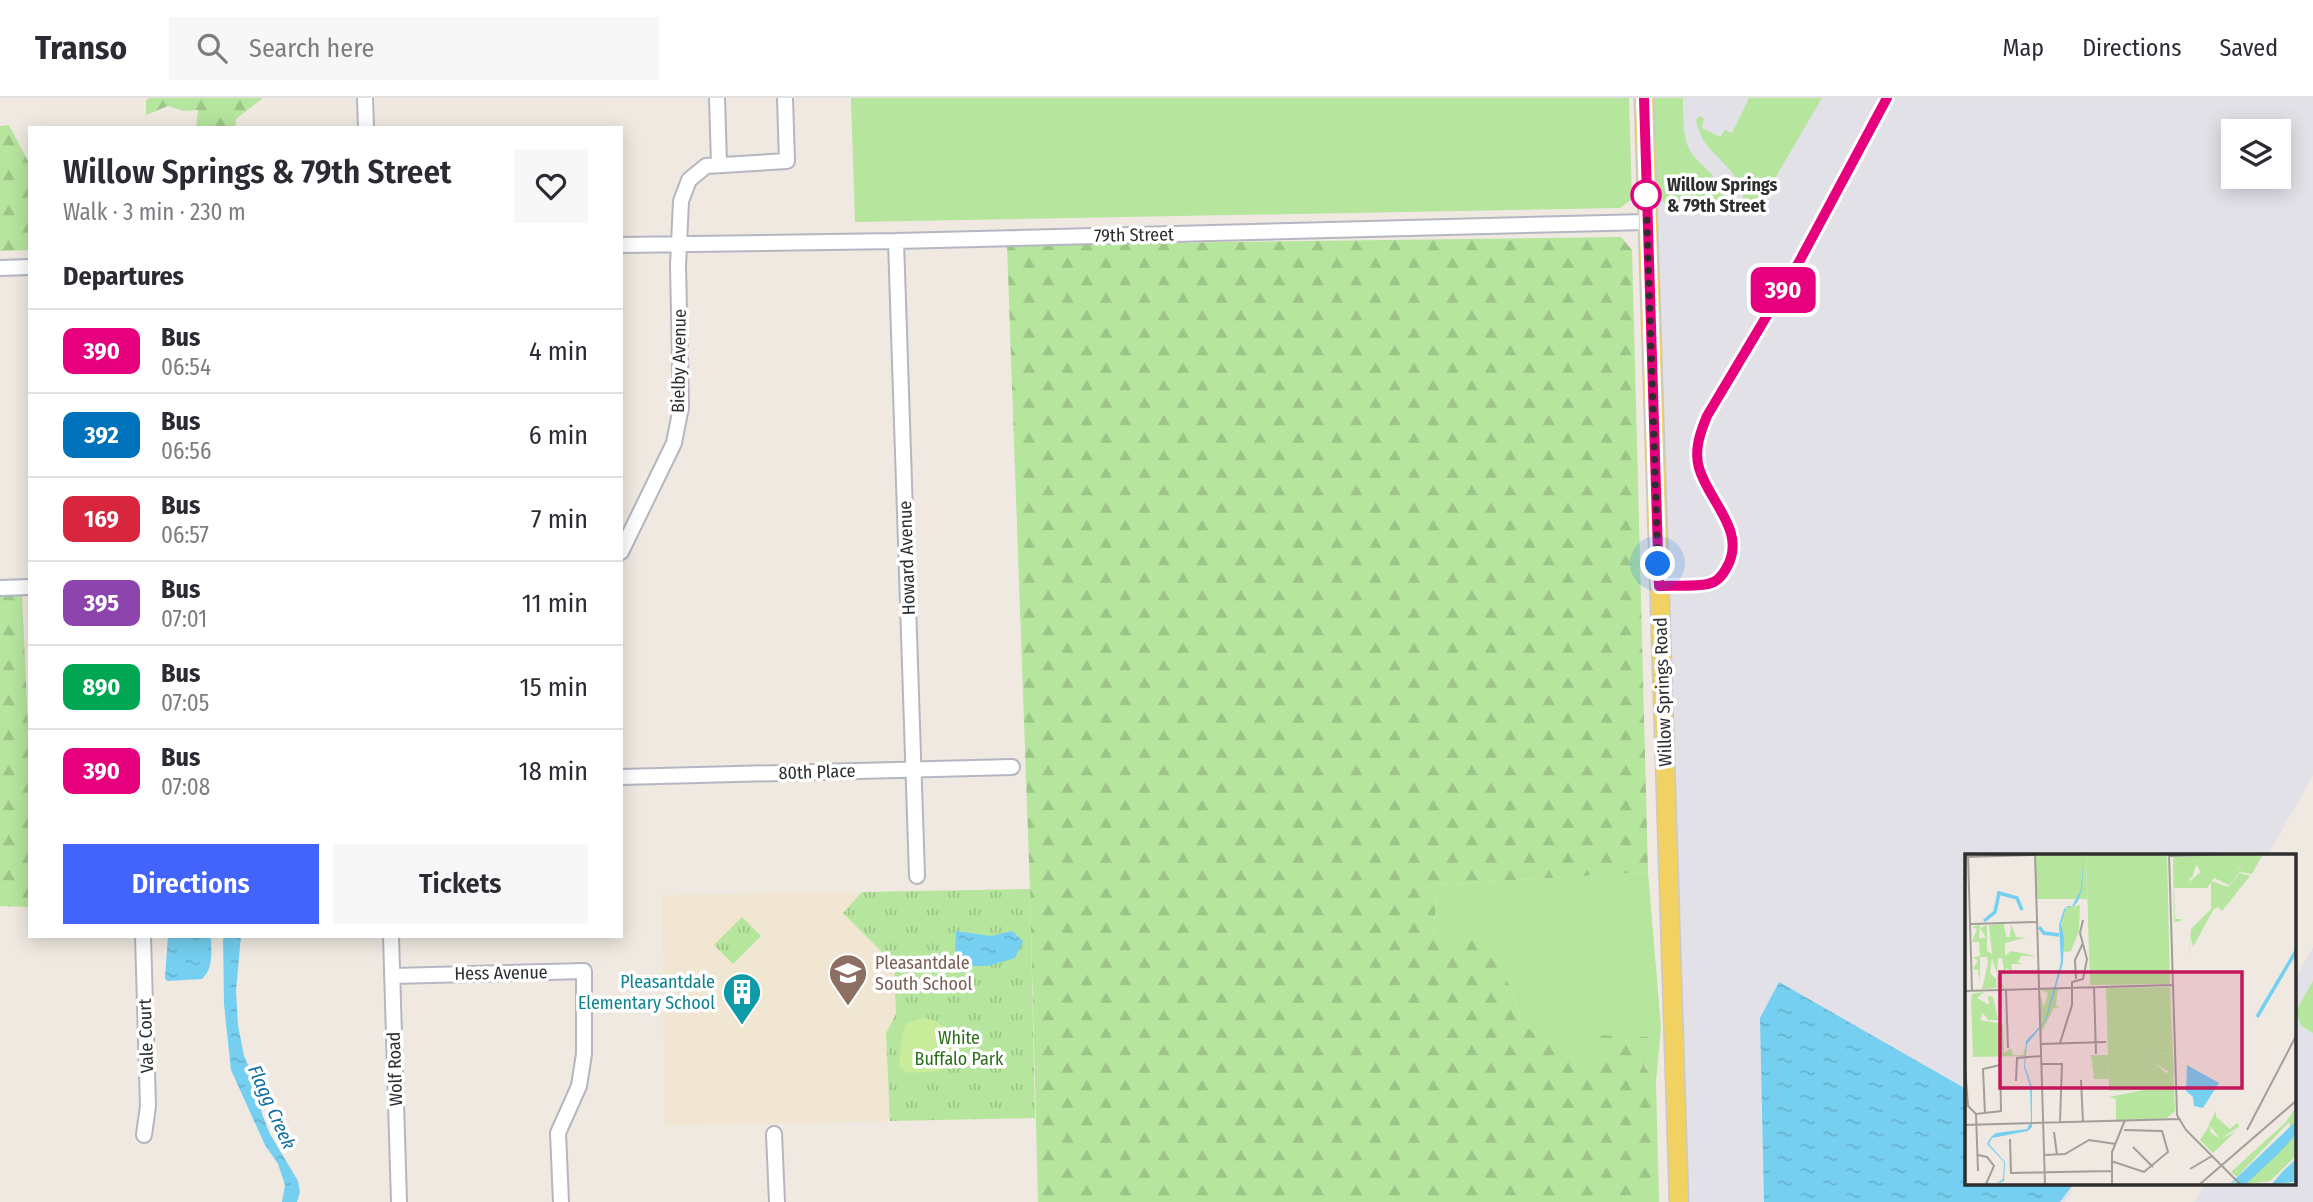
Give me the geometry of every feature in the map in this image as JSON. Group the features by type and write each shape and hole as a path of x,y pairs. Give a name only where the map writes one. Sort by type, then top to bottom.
{"main road":[{"name":"Willow Springs Road","path":"1644,98 1679,1202"}],"street":[{"path":"365,98 366,126"},
{"path":"718,98 719,163 787,161 785,98"},
{"name":"Bielby Avenue","path":"623,548 674,443 681,407 681,201 689,180 706,166 719,163"},
{"name":"79th Street","path":"623,245 896,241 1647,222"},
{"name":"Howard Avenue","path":"896,241 917,876"},
{"path":"0,268 28,267"},
{"path":"0,588 28,587"},
{"name":"80th Place","path":"623,777 1012,767"},
{"name":"Vale Court","path":"143,938 148,1106 144,1135"},
{"name":"Wolf Road","path":"391,938 399,1202"},
{"name":"Hess Avenue","path":"392,976 584,971 584,1054 579,1086 558,1133 561,1202"},
{"path":"774,1133 777,1202"}],"shaded area":[{"path":"1655,98 2313,98 2313,775 2269,854 1965,854 1965,1184 2075,1184 2065,1202 1689,1202"},
{"name":"Pleasantdale South School","path":"1030,889 1035,1118 665,1126 662,895"},
{"path":"2313,947 2313,1202 2194,1202 2204,1184 2296,1184 2296,977"}],"green space":[{"path":"263,98 236,119 235,126 196,126 198,110 183,111 168,106 146,115 146,100"},
{"path":"851,98 1629,98 1632,199 1620,208 855,222"},
{"path":"1653,98 1683,98 1684,130 1688,147 1717,180 1724,193 1725,201 1719,209 1680,211 1670,209 1664,201 1656,174"},
{"path":"1749,98 1822,98 1767,192 1754,205 1745,202 1736,178 1706,144 1696,120 1699,116 1704,118 1702,128 1720,137 1725,130 1732,133"},
{"path":"9,125 28,161 28,250 0,251 0,126"},
{"path":"1621,237 1632,250 1648,872 1438,885 1433,935 1484,937 1511,989 1524,1025 1580,1064 1601,1064 1605,1051 1592,1043 1594,1035 1649,1037 1648,1056 1644,1066 1656,1082 1659,1202 1038,1202 1030,889 1007,245"},
{"path":"0,594 22,594 28,727 28,907 0,906"},
{"path":"1648,872 1661,1027 1656,1082 1644,1066 1648,1056 1605,1051 1601,1064 1580,1064 1524,1025 1511,989 1433,936 1438,885"},
{"name":"White Buffalo Park","path":"1030,889 1035,1118 890,1121 886,1033 896,1014 894,964 843,913 862,892"},
{"path":"742,917 761,936 733,964 714,945"},
{"path":"2313,981 2313,1033 2301,1026 2296,1010"},
{"path":"924,1018 949,1031 957,1045 956,1053 952,1061 940,1070 906,1073 899,1066 902,1033 906,1023"}],"water":[{"path":"956,931 991,936 1012,931 1023,941 1015,958 988,966 960,966 955,955"},
{"path":"168,938 211,938 210,965 202,979 167,981"},
{"path":"223,938 241,938 236,991 238,1025 244,1056 255,1080 262,1114 270,1134 298,1181 300,1192 297,1202 282,1202 285,1185 278,1164 265,1145 231,1070 224,1004"},
{"path":"1779,982 1965,1088 1965,1184 2073,1184 2060,1202 1764,1202 1760,1018"}],"bus line":[{"name":"390","path":"1644,98 1659,586 1710,584 1722,576 1731,560 1735,545 1732,531 1699,467 1697,453 1700,434 1707,416 1799,262 1887,98"}],"place":[{"name":"Willow Springs & 79th Street","path":"1646,195"},
{"name":"Pleasantdale South School","path":"848,1007"},
{"name":"Pleasantdale Elementary School","path":"742,1026"}],"route":[{"path":"1646,195 1658,564"}],"water label":[{"name":"Flagg Creek","path":"272,1107"}]}
